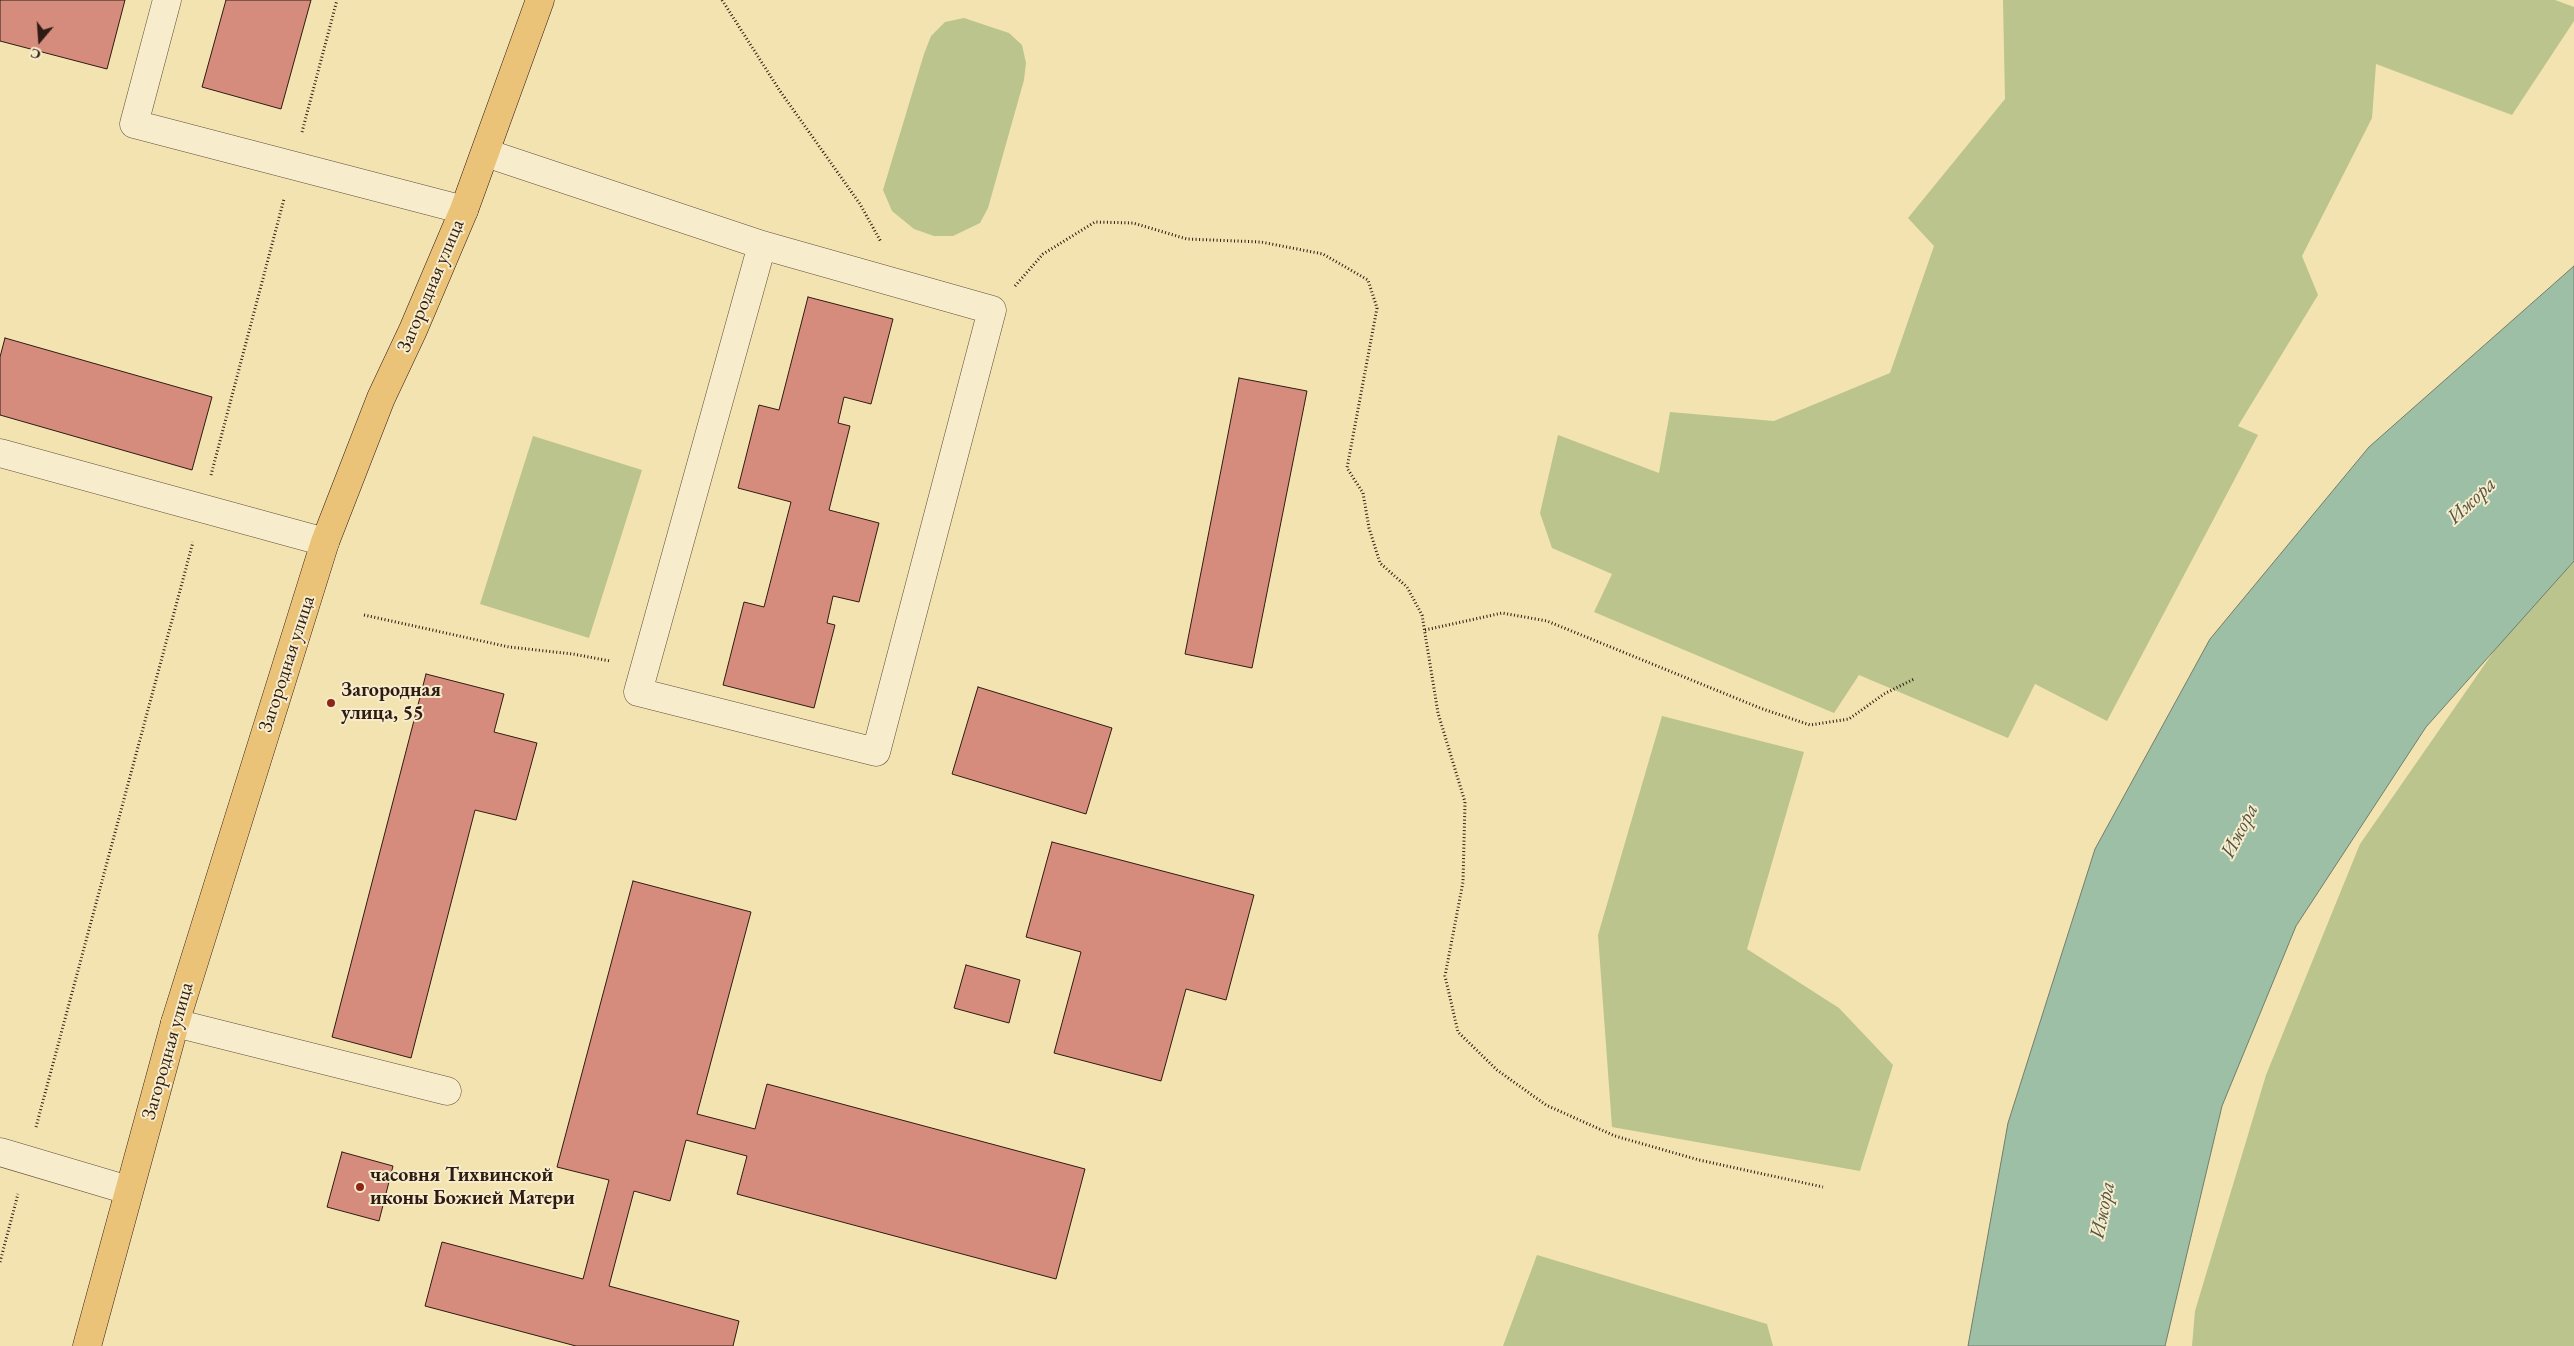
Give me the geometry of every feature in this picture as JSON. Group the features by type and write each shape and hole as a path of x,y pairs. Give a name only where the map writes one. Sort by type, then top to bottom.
{"main road":[{"name":"Загородная улица","path":"87,1346 174,1023 326,542 381,398 413,330 464,210 540,0"}],"lane":[{"path":"167,0 134,124 464,210"},
{"path":"486,153 762,245 992,310 876,752 638,692 762,245"},
{"path":"0,453 326,542"},
{"path":"174,1023 447,1091"},
{"path":"0,1152 128,1190"}],"path":[{"path":"0,1262 337,0"},
{"path":"722,0 780,91 860,204 906,286"},
{"path":"992,310 1044,254 1095,222 1133,223 1187,239 1261,242 1323,254 1368,280 1377,308 1347,468 1363,493 1369,528 1380,563 1407,587 1422,615 1438,713 1465,802 1463,882 1445,976 1458,1032 1497,1070 1546,1106 1615,1136 1699,1160 1823,1187"},
{"path":"1425,630 1502,613 1547,621 1760,708 1810,725 1849,719 1884,694 1914,678"},
{"path":"364,615 509,647 573,654 644,668"}],"shaded area":[{"path":"2003,0 2555,0 2574,7 2574,21 2512,115 2376,64 2372,118 2302,256 2318,295 2238,426 2258,435 2107,721 2035,684 2008,738 1859,675 1834,713 1594,612 1612,574 1552,548 1540,513 1558,435 1659,473 1670,412 1774,421 1890,373 1934,246 1908,218 2005,99"},
{"path":"964,18 1009,33 1022,45 1026,63 1024,80 988,208 980,223 953,236 934,236 914,229 892,211 883,190 931,36 945,22"},
{"path":"533,436 642,470 589,638 480,604"},
{"path":"2574,561 2574,1346 2192,1346 2195,1311 2266,1075 2360,844 2510,628"},
{"path":"1662,716 1804,752 1747,949 1839,1008 1893,1065 1860,1171 1612,1127 1598,935"},
{"path":"1537,1255 1767,1324 1773,1346 1503,1346"}],"water":[{"name":"Ижора","path":"2574,266 2574,561 2426,727 2296,926 2222,1106 2165,1346 1968,1346 2008,1123 2095,849 2210,639 2369,447"}],"building":[{"path":"0,0 125,0 107,69 0,41"},
{"path":"226,0 311,0 281,109 202,87"},
{"path":"808,297 893,319 871,404 844,397 838,423 850,426 829,510 879,523 859,602 833,596 827,623 835,625 814,708 723,685 744,602 764,607 791,502 738,488 759,405 779,410"},
{"path":"5,338 212,397 192,470 0,415 0,357"},
{"path":"1239,378 1307,391 1252,668 1185,654"},
{"path":"426,674 504,694 494,732 537,743 516,820 475,810 411,1058 332,1037"},
{"path":"978,687 1112,728 1086,814 952,774"},
{"path":"1052,842 1254,895 1226,1000 1186,989 1161,1081 1054,1053 1081,952 1026,937"},
{"path":"633,881 751,912 697,1114 755,1129 767,1084 1085,1169 1056,1279 737,1194 747,1156 686,1140 670,1201 634,1191 609,1286 739,1321 733,1346 576,1346 425,1306 442,1242 583,1279 609,1180 557,1167"},
{"path":"966,965 1020,980 1009,1023 954,1008"},
{"name":"часовня Тихвинской иконы Божией Матери","path":"342,1152 393,1166 379,1221 327,1207"}],"place":[{"name":"Загородная улица, 55","path":"331,703"},
{"name":"часовня Тихвинской иконы Божией Матери","path":"360,1187"}]}
